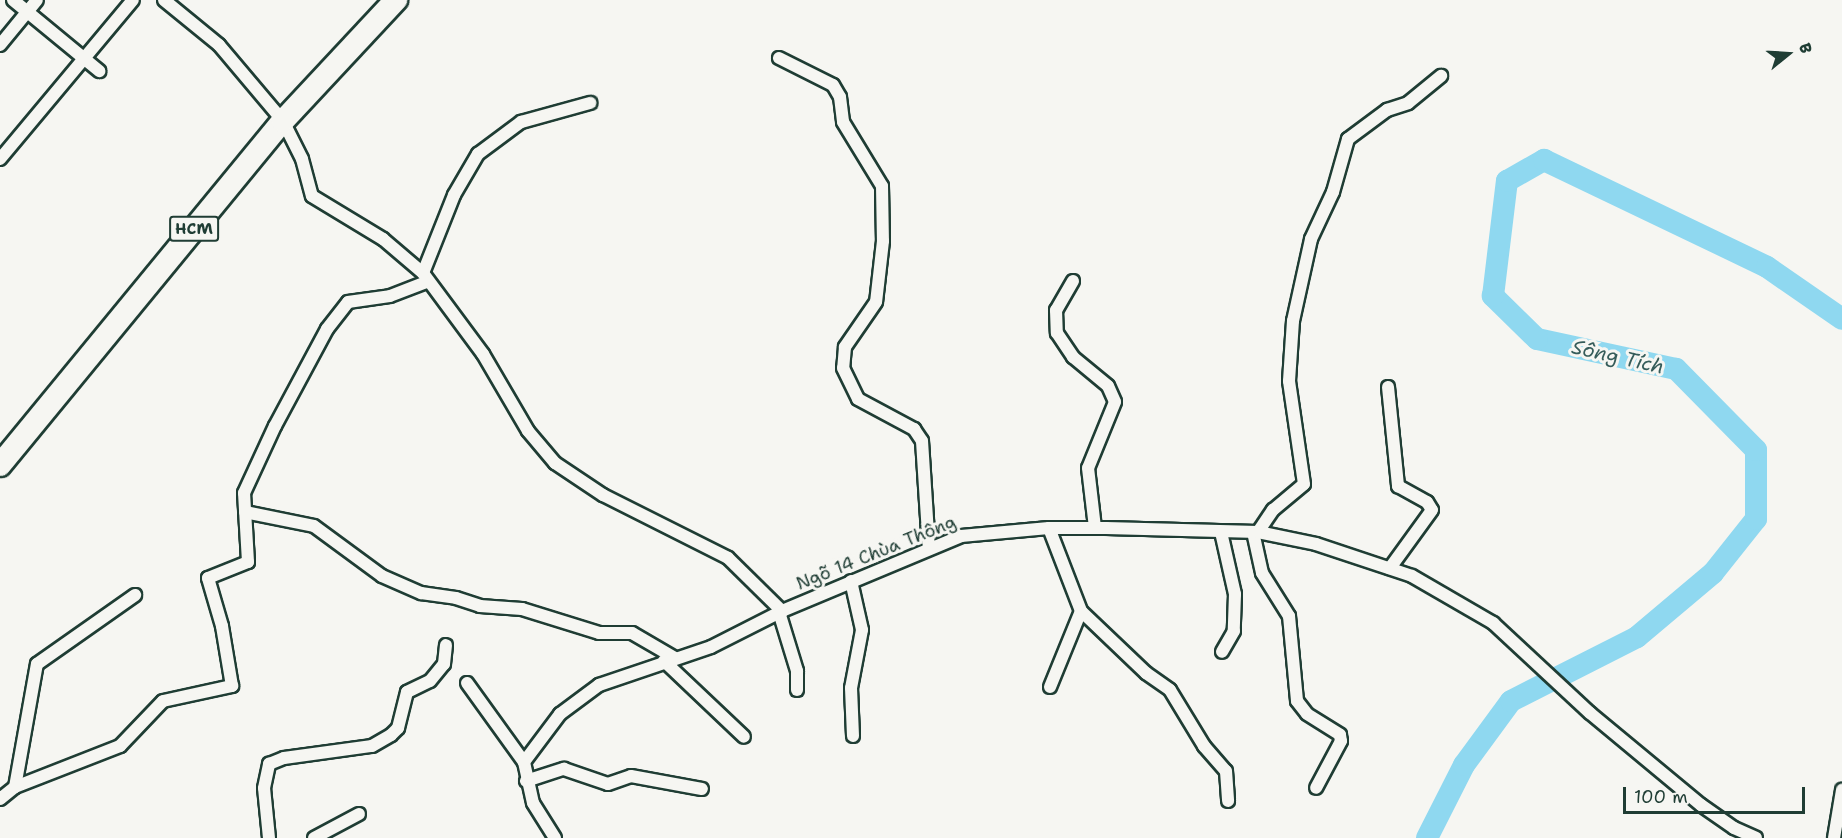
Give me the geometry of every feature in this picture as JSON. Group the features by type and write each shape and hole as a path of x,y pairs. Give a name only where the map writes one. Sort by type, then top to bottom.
{"highway":[{"name":"HCM","path":"0,465 283,120 396,0"}],"street":[{"path":"13,0 99,71"},
{"path":"0,45 37,0"},
{"path":"0,159 132,0"},
{"path":"164,0 219,45 283,120 302,159 312,196 383,239 425,278 483,354 528,431 555,463 603,495 728,558 781,611 796,671 797,690"},
{"path":"779,58 833,85 840,97 843,122 882,186 883,242 877,296 871,313 845,347 843,368 858,399 914,429 922,441 929,549"},
{"path":"1316,788 1341,741 1340,735 1307,714 1297,701 1289,616 1262,573 1256,532 1273,510 1304,484 1289,381 1293,321 1311,239 1333,192 1348,139 1387,110 1407,103 1442,76"},
{"path":"0,799 15,787 120,746 163,701 232,686 222,627 208,578 248,562 244,493 327,328 352,299 390,296 425,278 454,195 478,154 521,122 590,103"},
{"path":"1072,281 1056,310 1057,333 1073,357 1108,386 1115,402 1088,468 1095,528"},
{"path":"1388,387 1398,486 1427,502 1432,510 1390,568"},
{"path":"245,512 314,526 382,576 421,593 456,598 480,606 522,609 599,633 632,633 669,659 744,737"},
{"path":"1049,528 1082,611 1146,673 1170,690 1204,746 1226,771 1228,801"},
{"name":"Ngõ 14 Chùa Thông","path":"524,762 555,720 578,698 609,681 711,646 781,611 972,533 1049,528 1256,532 1326,547 1390,568 1455,599 1493,623 1590,712 1701,804 1734,828 1756,838"},
{"path":"1221,532 1235,594 1234,631 1222,652"},
{"path":"851,581 862,630 851,688 853,736"},
{"path":"15,787 37,664 135,595"},
{"path":"1050,687 1082,611"},
{"path":"269,838 264,788 269,764 284,758 372,746 391,735 398,728 410,688 430,681 444,664 446,645"},
{"path":"467,683 524,762 526,781 533,802 555,838"},
{"path":"526,781 564,769 608,784 631,776 702,789"},
{"path":"1834,838 1842,790"},
{"path":"314,838 359,814"}],"waterway":[{"name":"Sông Tích","path":"1427,838 1464,765 1511,701 1637,637 1713,573 1756,519 1756,450 1676,369 1537,339 1493,296 1507,181 1544,160 1767,267 1842,319"}]}
